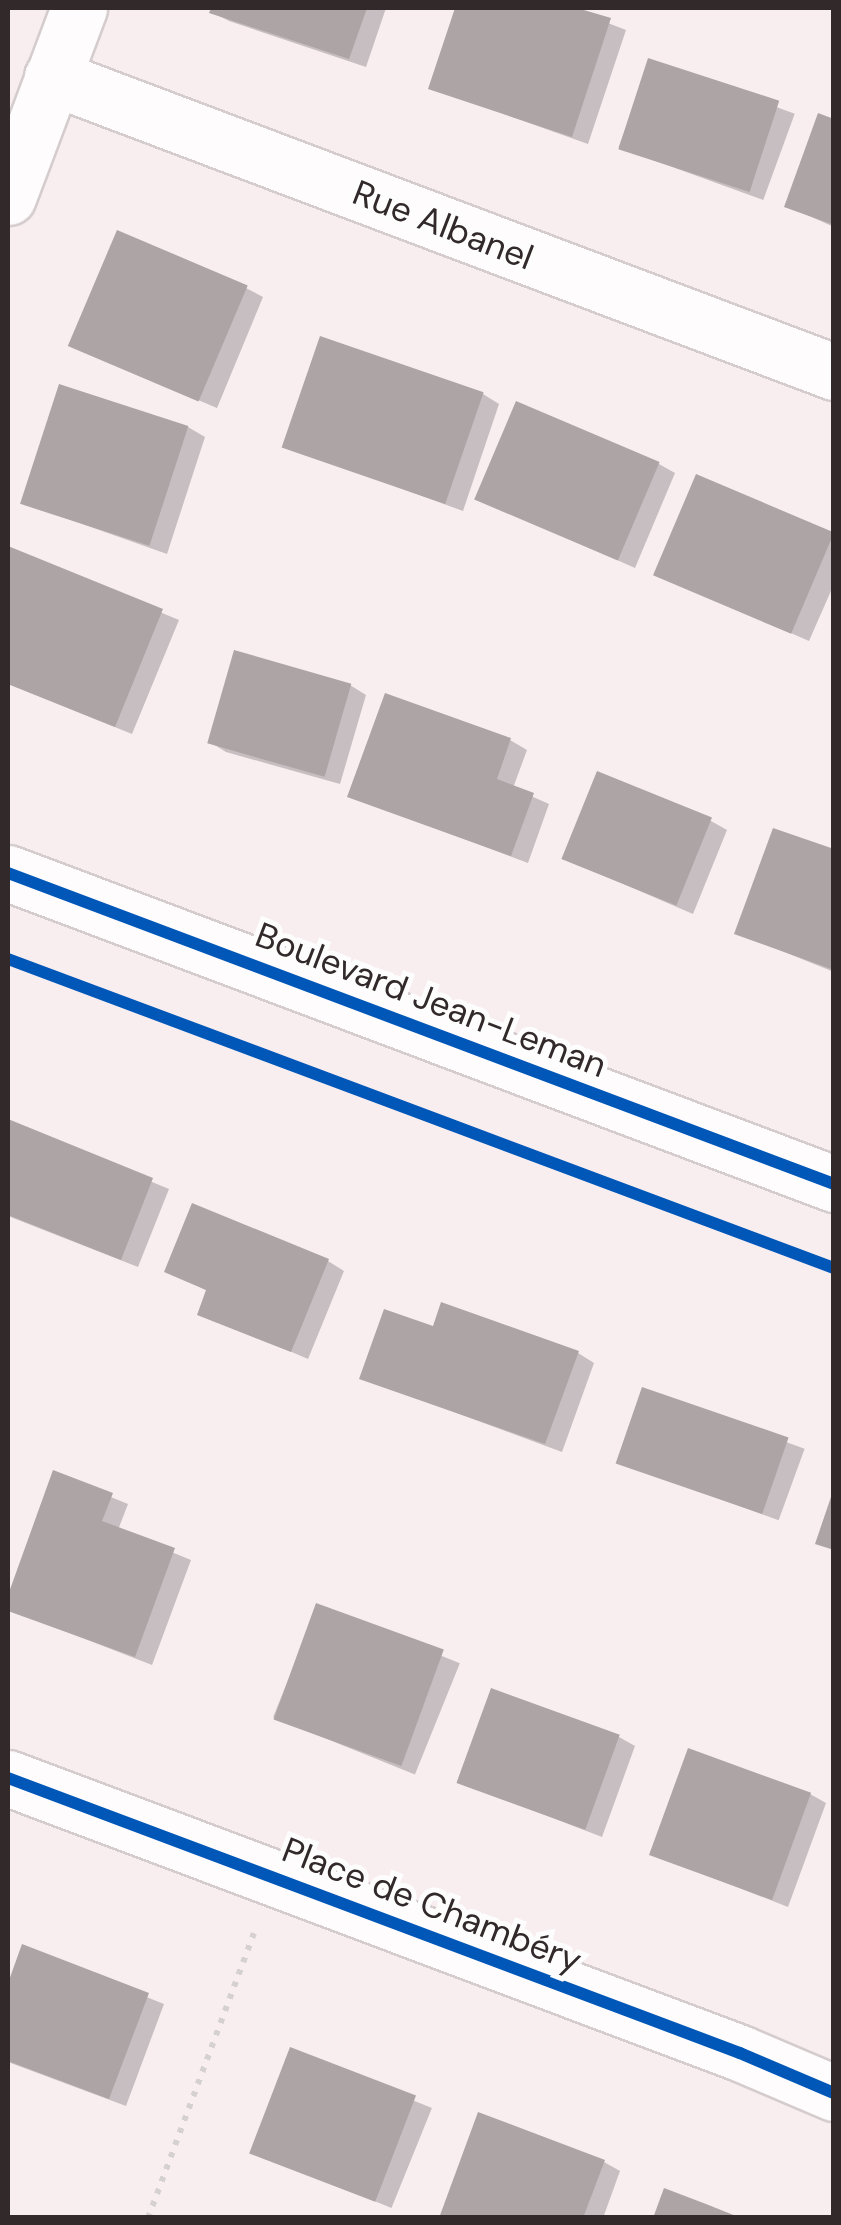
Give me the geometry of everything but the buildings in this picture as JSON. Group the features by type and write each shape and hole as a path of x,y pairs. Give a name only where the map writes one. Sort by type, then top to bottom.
{"street":[{"path":"8,197 79,8"},
{"name":"Rue Albanel","path":"52,77 834,372"},
{"name":"Boulevard Jean-Leman","path":"8,873 834,1184"},
{"name":"Place de Chambéry","path":"8,1778 740,2052 834,2093"}],"path":[{"path":"148,2218 256,1929"}],"cycle path":[{"path":"8,873 834,1184"},
{"path":"8,959 834,1268"},
{"path":"8,1778 740,2053 834,2093"}]}
